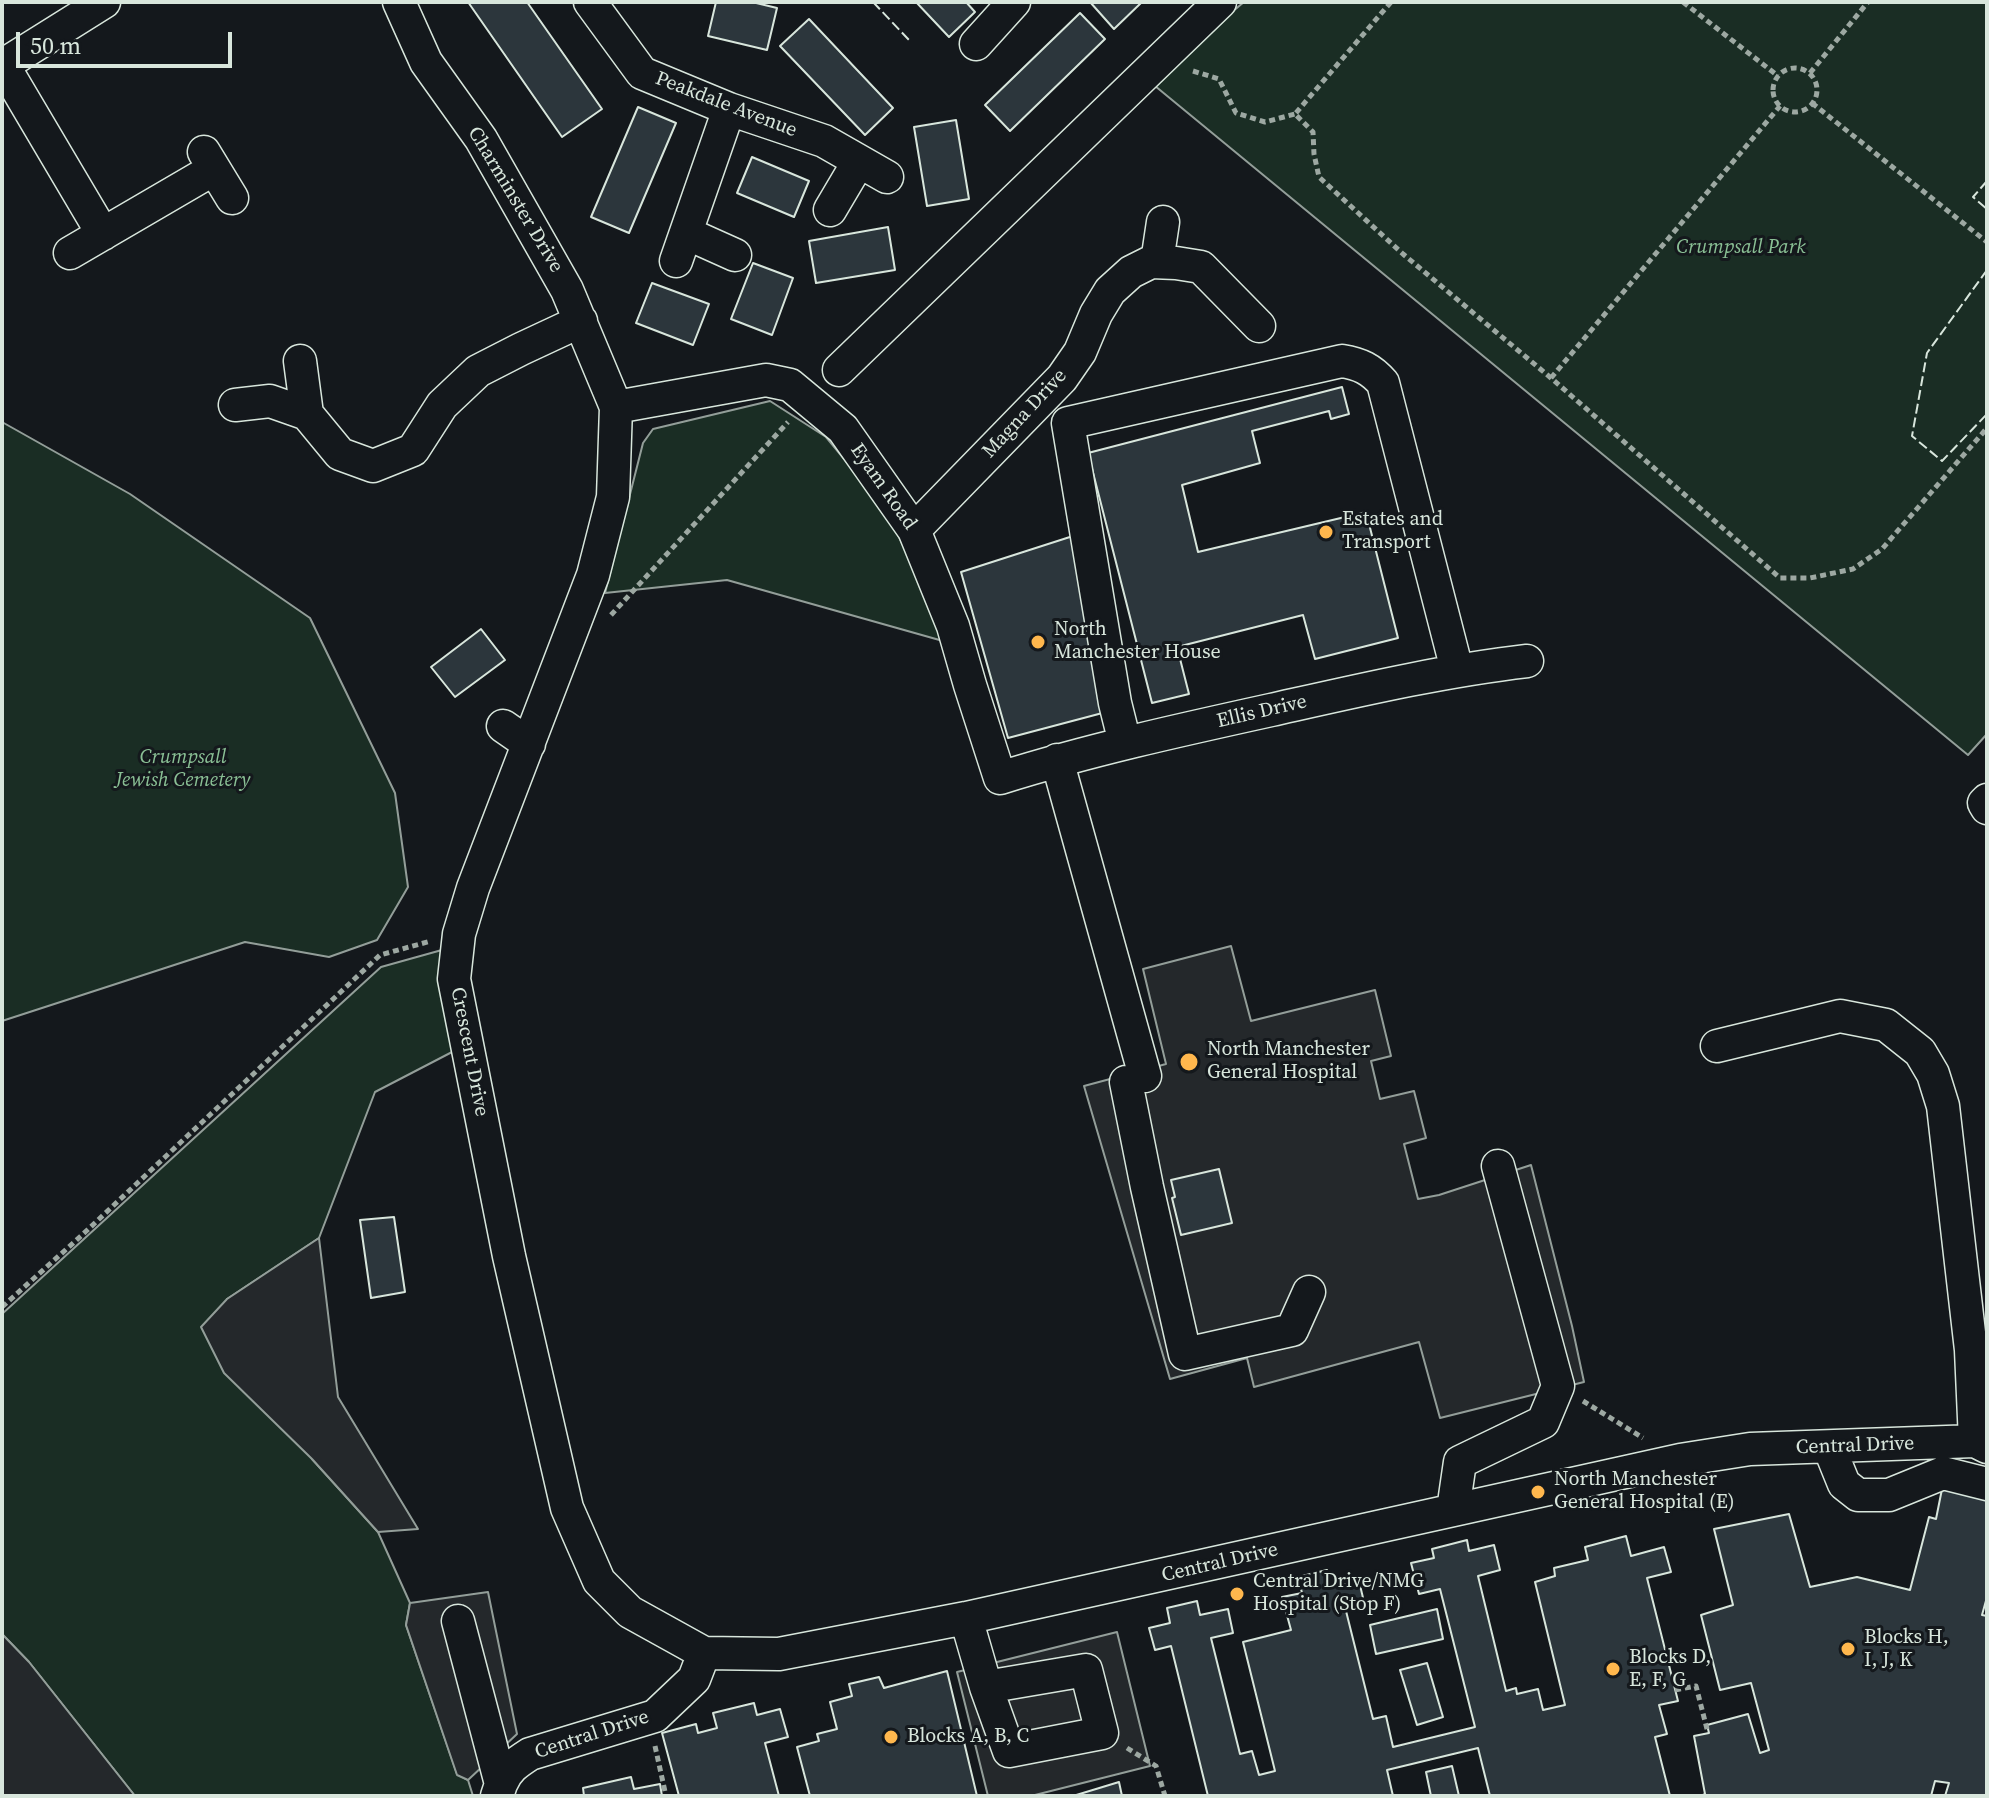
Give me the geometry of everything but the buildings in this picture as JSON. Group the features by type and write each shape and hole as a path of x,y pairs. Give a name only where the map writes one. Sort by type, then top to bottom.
{"street":[{"path":"103,234 2,66 104,2"},
{"name":"Charminster Drive","path":"399,2 426,62 481,139 567,290 616,407"},
{"name":"Peakdale Avenue","path":"590,2 642,73 729,109 824,141 887,177"},
{"path":"976,44 1014,2"},
{"path":"839,370 1220,2"},
{"path":"729,109 681,247 735,255"},
{"path":"70,253 141,211 209,160 232,198"},
{"path":"830,210 859,161"},
{"path":"1163,222 1157,262 1201,267 1259,326"},
{"name":"Magna Drive","path":"914,530 1062,378 1080,352 1096,314 1110,291 1131,272 1157,262"},
{"path":"235,405 270,401 307,414 340,454 373,466 413,450 442,405 478,371 581,321"},
{"path":"300,361 307,414"},
{"path":"1125,743 1115,703 1068,423 1342,361 1357,363 1373,371 1383,383 1457,670"},
{"name":"Eyam Road","path":"616,407 766,380 790,385 843,429 914,530 953,626 1000,778"},
{"name":"Crescent Drive","path":"616,407 613,497 593,575 516,735 459,934 454,979 509,1256 567,1508 599,1581 630,1612 704,1653"},
{"name":"Ellis Drive","path":"1000,778 1125,743 1457,670 1527,661"},
{"path":"1057,760 1136,1079 1185,1354 1292,1330 1309,1292"},
{"path":"1717,1046 1840,1016 1886,1025 1920,1052 1933,1074 1943,1106 1976,1300 1971,1350 1981,1444"},
{"path":"1453,1510 1460,1462 1543,1422 1558,1386 1498,1166"},
{"name":"Central Drive","path":"499,1790 512,1765 530,1754 655,1716 694,1679 704,1653 779,1654 966,1618 1680,1460 1750,1449 1981,1444"},
{"path":"1829,1447 1844,1484 1858,1495 1889,1495 1943,1473 1987,1484"},
{"path":"966,1618 986,1687 1009,1751 1102,1733 1086,1670 986,1687"},
{"path":"458,1621 499,1790"}],"path":[{"path":"1159,60 1219,79 1236,113 1265,122 1295,114 1391,2"},
{"path":"1683,2 1778,76"},
{"path":"1810,73 1868,2"},
{"path":"1797,68 1810,73 1817,88 1812,103 1797,112 1780,106 1773,88 1778,76 1783,71 1797,68"},
{"path":"1812,103 1987,242"},
{"path":"1551,378 1780,106"},
{"path":"1295,114 1313,132 1319,177 1403,254 1551,378 1780,578 1810,578 1853,569 1882,549 1987,428"},
{"path":"606,620 791,418"},
{"path":"2,1307 380,955 459,934"},
{"path":"1558,1386 1680,1460"},
{"path":"1675,1690 1696,1686 1708,1733"},
{"path":"649,1718 666,1796"},
{"path":"1102,1733 1156,1766 1165,1796"}],"green space":[{"name":"Crumpsall Park","path":"1244,2 1987,2 1987,734 1968,755 1149,81"},
{"path":"770,401 826,437 854,471 894,527 924,587 943,641 727,580 605,593 643,443 653,429"},
{"name":"Crumpsall Jewish Cemetery","path":"2,422 130,494 310,618 395,793 408,887 377,940 329,957 245,942 2,1021"},
{"path":"449,948 454,1051 375,1092 319,1238 227,1299 312,1459 378,1532 410,1603 406,1625 457,1774 468,1780 473,1796 135,1796 29,1662 2,1634 2,1314 381,967"}],"shaded area":[{"path":"1231,946 1251,1021 1375,990 1391,1056 1371,1061 1380,1099 1414,1091 1426,1138 1404,1144 1418,1199 1531,1165 1584,1382 1440,1418 1419,1342 1254,1387 1247,1358 1170,1379 1084,1086 1166,1064 1143,969"},
{"path":"319,1238 338,1397 418,1529 378,1532 312,1459 224,1373 201,1327 227,1299"},
{"path":"488,1592 517,1734 468,1780 457,1775 406,1625 410,1603"},
{"path":"1117,1632 1150,1766 1031,1796 988,1796 957,1672"},
{"path":"2,1634 29,1662 135,1796 2,1796"}],"fence":[{"path":"873,2 909,40"},
{"path":"1987,181 1973,197 1987,209"},
{"path":"1987,270 1927,353 1912,436 1942,461 1987,414"}],"place":[{"name":"Estates and Transport","path":"1326,532"},
{"name":"North Manchester House","path":"1038,642"},
{"name":"North Manchester General Hospital","path":"1189,1062"},
{"name":"North Manchester General Hospital (E)","path":"1538,1492"},
{"name":"Central Drive/NMG Hospital (Stop F)","path":"1237,1594"},
{"name":"Blocks H, I, J, K","path":"1848,1649"},
{"name":"Blocks D, E, F, G","path":"1613,1669"},
{"name":"Blocks A, B, C","path":"891,1737"}]}
